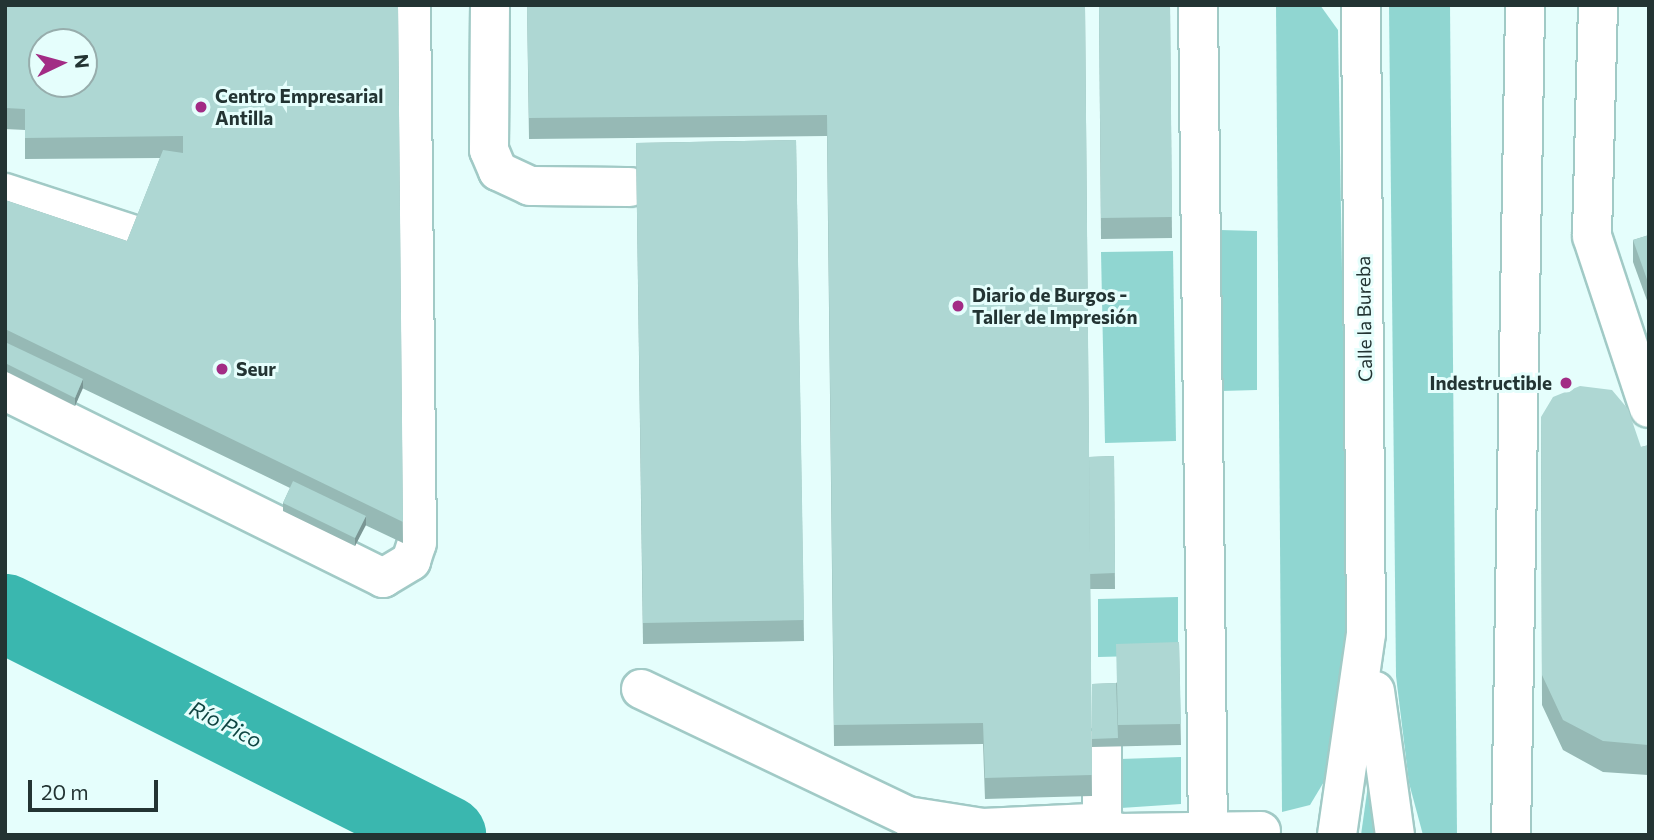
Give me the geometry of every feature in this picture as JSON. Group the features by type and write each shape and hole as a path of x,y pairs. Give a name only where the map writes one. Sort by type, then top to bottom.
{"street":[{"path":"5,391 383,578 411,561 417,543 411,5"},
{"path":"489,5 489,150 498,170 530,186 630,187"},
{"path":"1198,5 1208,831"},
{"name":"Calle la Bureba","path":"1361,5 1366,634 1395,835"},
{"path":"1511,835 1525,5"},
{"path":"1598,5 1592,236 1649,408"},
{"path":"5,192 137,236"},
{"name":"Calle la Bureba","path":"1337,835 1366,634"},
{"path":"641,689 907,816 984,828 1102,827 1120,833 1261,831"},
{"path":"1102,747 1102,827"}],"shaded area":[{"path":"1276,5 1320,5 1338,30 1348,635 1331,770 1310,805 1282,812"},
{"path":"1389,5 1450,5 1457,835 1423,835 1409,783 1396,676"},
{"path":"1220,230 1257,231 1257,390 1221,391"},
{"path":"1173,251 1176,441 1105,443 1101,252"},
{"path":"1178,597 1178,655 1098,657 1098,599"},
{"path":"1181,757 1181,804 1121,808 1120,759"},
{"path":"1368,785 1377,835 1361,835"}],"building":[{"path":"5,5 398,5 403,522 5,329 5,200 127,241 163,150 183,153 183,136 25,138 25,109 5,108"},
{"name":"Diario de Burgos - Taller de Impresión","path":"527,5 1085,5 1092,775 985,778 983,723 834,725 827,115 529,118"},
{"path":"1099,5 1170,5 1172,217 1101,218"},
{"path":"796,140 804,620 643,623 636,143"},
{"path":"1649,235 1649,285 1633,240"},
{"path":"5,342 83,379 75,398 5,363"},
{"path":"1580,386 1612,390 1628,409 1641,447 1649,445 1648,745 1603,741 1563,720 1542,675 1541,417 1553,397"},
{"path":"1114,456 1115,573 1090,574 1089,457"},
{"path":"293,481 366,516 355,538 283,503"},
{"path":"1179,642 1181,724 1118,725 1116,644"},
{"path":"1116,683 1118,738 1092,739 1092,684"}],"waterway":[{"name":"Río Pico","path":"5,613 446,835"}],"place":[{"name":"Centro Empresarial Antilla","path":"201,107"},
{"name":"Diario de Burgos - Taller de Impresión","path":"958,306"},
{"name":"Seur","path":"222,369"},
{"name":"Indestructible","path":"1566,383"}]}
